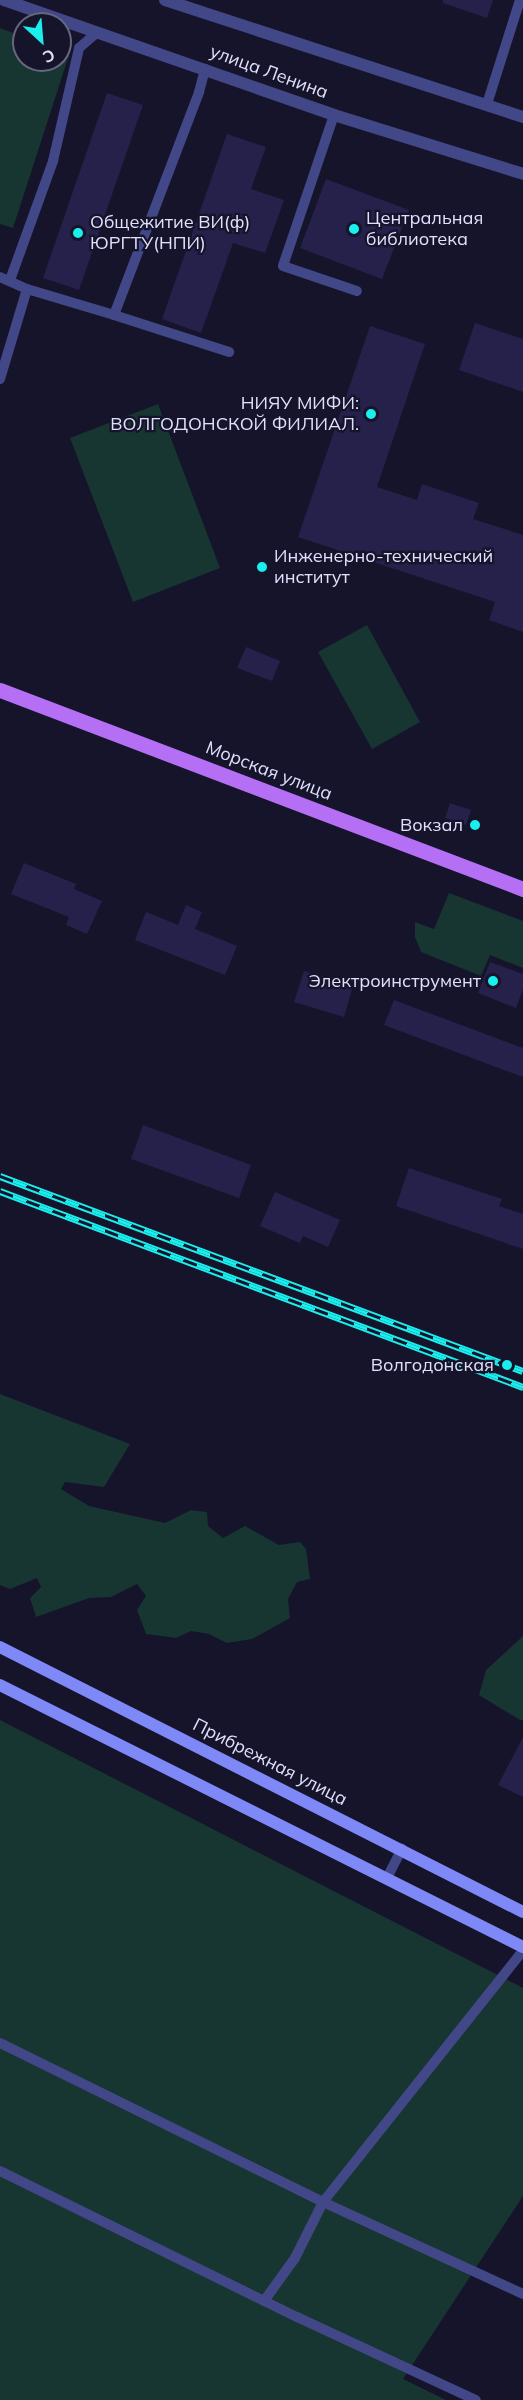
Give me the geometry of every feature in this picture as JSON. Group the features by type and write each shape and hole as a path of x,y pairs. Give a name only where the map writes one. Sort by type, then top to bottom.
{"main road":[{"name":"Морская улица","path":"0,690 523,889"},
{"name":"Прибрежная улица","path":"0,1647 523,1911"},
{"path":"0,1685 387,1878 523,1949"}],"street":[{"name":"улица Ленина","path":"4,0 334,115 523,174"},
{"name":"улица Ленина","path":"165,0 523,117"}],"lane":[{"path":"487,104 520,0"},
{"path":"96,33 79,48 53,161 5,279 27,289 230,352"},
{"path":"114,315 199,92 205,69"},
{"path":"334,115 283,266 357,291"},
{"path":"0,379 27,289"},
{"path":"387,1878 402,1849"},
{"path":"264,2301 295,2258 323,2202 523,1949"},
{"path":"0,2043 323,2202 523,2294"},
{"path":"0,2171 264,2301 476,2400"}],"green space":[{"path":"0,28 12,32 12,72 64,72 13,228 0,224"},
{"path":"158,404 220,568 133,602 70,438"},
{"path":"367,625 420,722 372,749 318,652"},
{"path":"449,893 523,921 523,968 490,955 481,976 421,952 415,937 415,922 434,929"},
{"path":"0,1394 130,1444 104,1487 65,1482 61,1489 89,1506 165,1523 191,1510 207,1512 208,1526 223,1538 245,1526 279,1545 300,1542 306,1549 310,1579 297,1582 288,1599 290,1618 252,1639 227,1643 209,1634 191,1631 176,1638 146,1634 137,1610 146,1596 137,1584 111,1597 89,1598 36,1617 30,1598 41,1587 37,1578 10,1589 0,1585"},
{"path":"523,1636 523,1720 520,1720 479,1695 486,1670"},
{"path":"0,1720 523,1988 523,2196 403,2379 446,2400 0,2400"}],"building":[{"path":"443,0 493,0 487,18 443,3"},
{"name":"Общежитие ВИ(ф) ЮРГТУ(НПИ)","path":"107,93 143,105 79,290 43,278"},
{"path":"227,134 266,147 251,189 284,200 265,253 233,243 201,333 162,319"},
{"name":"Центральная библиотека","path":"326,179 409,210 382,279 300,248"},
{"path":"475,323 523,339 523,392 459,370"},
{"name":"НИЯУ МИФИ: ВОЛГОДОНСКОЙ ФИЛИАЛ.","path":"370,326 425,344 377,487 417,500 422,484 479,503 473,519 523,535 523,632 489,620 495,602 298,537"},
{"path":"246,647 280,661 272,681 237,668"},
{"path":"450,803 471,810 466,825 445,818"},
{"path":"24,863 76,884 74,889 102,901 87,934 66,925 69,917 11,894"},
{"path":"186,905 202,912 195,929 237,946 225,975 135,940 146,912 178,925"},
{"path":"490,962 523,974 523,989 516,1008 478,993"},
{"path":"304,971 353,986 344,1017 294,1002"},
{"path":"394,1000 523,1048 523,1077 384,1025"},
{"path":"143,1125 251,1165 239,1198 131,1159"},
{"path":"409,1168 502,1199 499,1206 523,1214 523,1249 396,1206"},
{"path":"275,1192 340,1220 328,1247 303,1236 300,1243 260,1226"},
{"path":"523,1737 523,1797 498,1785"}],"railway":[{"path":"0,1176 523,1371"},
{"path":"0,1191 523,1387"}],"place":[{"name":"Центральная библиотека","path":"354,229"},
{"name":"Общежитие ВИ(ф) ЮРГТУ(НПИ)","path":"78,233"},
{"name":"НИЯУ МИФИ: ВОЛГОДОНСКОЙ ФИЛИАЛ.","path":"371,414"},
{"name":"Инженерно-технический институт","path":"262,567"},
{"name":"Вокзал","path":"475,825"},
{"name":"Электроинструмент","path":"493,981"},
{"name":"Волгодонская","path":"507,1365"}]}
